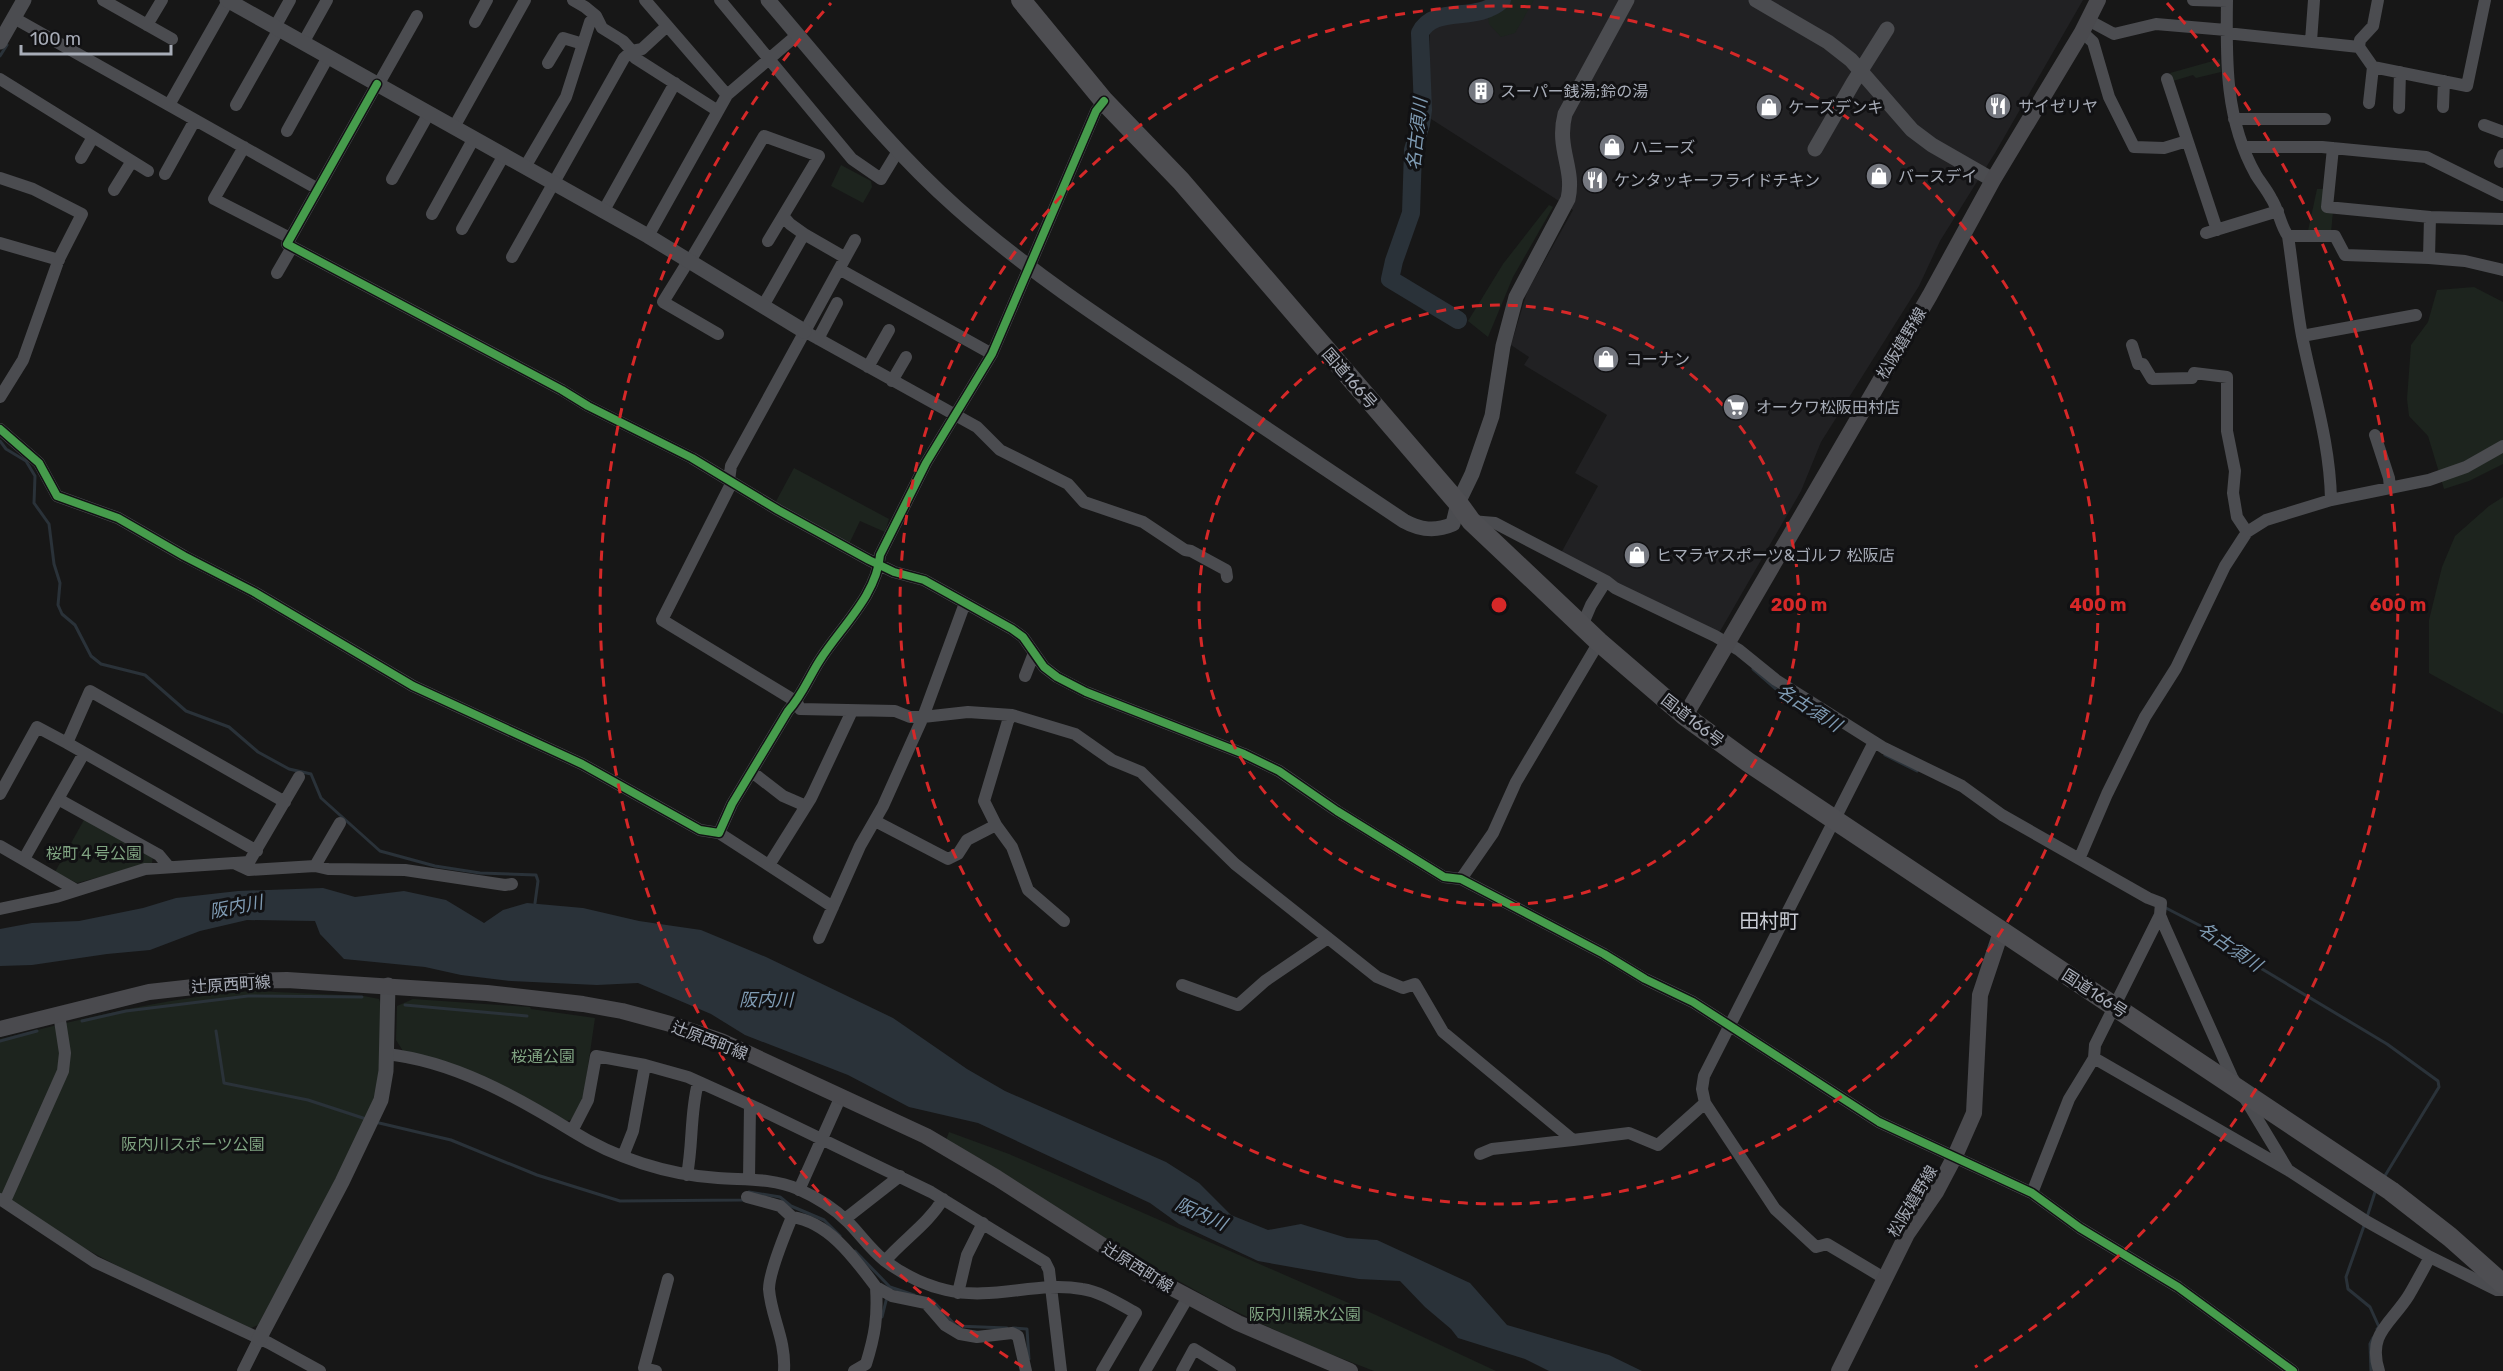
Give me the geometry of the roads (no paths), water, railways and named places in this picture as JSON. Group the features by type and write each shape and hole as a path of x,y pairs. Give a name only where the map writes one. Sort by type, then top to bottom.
{"highway":[{"name":"国道166号","path":"1020,0 1104,101 1181,181 1471,521 1599,642 1685,716 1748,762 2001,932 2114,1004 2240,1092 2391,1191 2450,1237 2503,1284"}],"main road":[{"name":"松阪嬉野線","path":"1685,716 2098,0"},
{"name":"松阪嬉野線","path":"1839,1371 1860,1333 1884,1278 1907,1234 1936,1192 1974,1113 1980,995 2001,932"},
{"name":"辻原西町線","path":"0,1029 149,992 216,983 287,980 487,993 622,1011 685,1028 720,1041 941,1144 1134,1266 1188,1297 1326,1366 1350,1371"}],"street":[{"path":"0,42 18,20 24,0"},
{"path":"103,0 172,39"},
{"path":"147,25 162,0"},
{"path":"169,105 228,0 648,236 804,331 977,427 1000,450 1068,484 1084,502 1143,522 1185,550 1226,570 1227,577"},
{"path":"236,105 290,0"},
{"path":"303,43 327,0"},
{"path":"475,22 487,0"},
{"path":"454,127 525,0"},
{"path":"573,0 596,16 602,28 623,41 635,58 718,111"},
{"path":"645,0 727,94"},
{"path":"720,0 852,159 881,179 898,152"},
{"path":"768,0 898,152 959,210 1029,267 1105,321 1404,521 1424,529 1443,528 1453,524 1458,503 1472,474 1492,416 1503,346 1516,297 1568,199 1570,181 1561,135 1565,114 1627,0"},
{"path":"1756,0 1828,42 1851,60 1912,130 1932,145 1993,180"},
{"path":"2193,0 2227,0 2226,68 2234,119 2243,147 2256,175 2278,211 2284,231 2288,236 2302,336 2331,469 2331,500"},
{"path":"2311,41 2314,0"},
{"path":"2369,104 2373,67 2359,47 2360,40 2373,26 2378,0"},
{"path":"2373,67 2467,86 2485,0"},
{"path":"277,273 318,189 417,16"},
{"path":"525,167 566,97 590,22 596,16"},
{"path":"18,20 318,189"},
{"path":"2085,26 2114,34 2156,24 2359,47"},
{"path":"512,257 624,58 632,51 642,49 667,26"},
{"path":"2085,26 2093,42 2109,97 2134,147 2164,148 2187,141"},
{"path":"1815,149 1887,29"},
{"path":"648,236 727,94 797,35"},
{"path":"548,63 563,38 583,44"},
{"path":"286,131 328,57"},
{"path":"2399,108 2400,72"},
{"path":"0,79 148,171"},
{"path":"2167,80 2187,141 2211,232 2278,211"},
{"path":"2444,81 2444,107"},
{"path":"603,212 675,83"},
{"path":"719,833 732,804 788,711 863,599 880,563 880,555 898,518 953,415 992,354 1096,111 1104,101"},
{"path":"392,179 429,113"},
{"path":"2234,119 2325,119"},
{"path":"165,174 195,120"},
{"path":"2484,125 2503,132"},
{"path":"718,334 663,302 764,135 819,156 768,241"},
{"path":"81,158 93,137"},
{"path":"432,214 474,138"},
{"path":"244,147 214,198 588,406 674,448 869,560 880,563 894,572 924,580 965,603 1023,637 1044,667 1057,677 1086,692 1244,754 1279,771 1444,877 1461,879 1604,954 1645,979 1693,1002 1879,1122 2032,1193 2080,1228 2178,1287 2293,1371"},
{"path":"2243,147 2332,148 2426,157 2503,195"},
{"path":"2332,148 2327,207 2430,217 2503,219"},
{"path":"462,229 504,155"},
{"path":"114,190 132,161"},
{"path":"0,178 33,189 82,214 59,260 31,342 0,398"},
{"path":"783,216 790,224 842,263 992,354"},
{"path":"2429,258 2430,217"},
{"path":"763,306 804,234"},
{"path":"2288,236 2336,236 2345,255 2465,261 2503,270"},
{"path":"855,240 731,466 731,481 662,620 796,702 800,709 895,711 910,717 968,712 1012,715 1075,734 1112,760 1141,772 1235,864 1377,977 1403,988 1415,984 1443,1032 1573,1140"},
{"path":"0,243 59,260"},
{"path":"818,339 837,303"},
{"path":"2302,336 2416,315"},
{"path":"868,367 889,330"},
{"path":"2132,345 2138,364 2144,364 2152,379 2192,378 2194,373 2227,377 2227,431 2235,471 2234,493 2237,517 2247,532"},
{"path":"892,381 906,357"},
{"path":"0,429 39,463 52,491 57,496 118,518 184,556 254,592 413,686 582,764 700,830 719,833 833,907"},
{"path":"2375,435 2390,478 2390,488"},
{"path":"2080,857 2107,794 2145,717 2176,668 2224,566 2247,532 2266,520 2331,500 2429,480 2466,468 2503,446"},
{"path":"1471,521 1495,523 1604,584 1715,636 1872,745 1962,786 2002,815 2080,857 2160,911 2240,1092 2288,1170"},
{"path":"1582,626 1604,584"},
{"path":"819,938 860,846 883,806 923,717 965,603"},
{"path":"1461,879 1493,833 1516,782 1599,642"},
{"path":"1025,675 1034,653"},
{"path":"67,743 90,691 285,802"},
{"path":"769,865 806,806 845,730 852,711"},
{"path":"1012,715 1008,721 984,801 996,825 1012,847 1028,890 1064,921"},
{"path":"0,794 38,727 257,851"},
{"path":"1872,745 1704,1076 1702,1089 1705,1103 1775,1209 1816,1247 1827,1244 1884,1278"},
{"path":"24,859 84,753"},
{"path":"752,772 783,796 806,806"},
{"path":"0,909 56,897 145,869 249,861 299,777"},
{"path":"58,799 159,855 169,867"},
{"path":"875,821 948,860 958,854 967,840 996,825"},
{"path":"315,866 340,823"},
{"path":"0,846 76,890"},
{"path":"234,863 249,870 315,866 328,869 405,870 512,884"},
{"path":"2032,1193 2069,1099 2094,1058 2095,1045 2160,911"},
{"path":"1182,985 1238,1005 1265,981 1328,938"},
{"path":"243,1371 373,1122 384,1086 388,985"},
{"path":"59,1014 65,1053 63,1071 2,1200 95,1262 259,1339 320,1371"},
{"path":"386,1054 432,1063 462,1073 502,1091 572,1131 623,1156 687,1175 774,1182 799,1190 828,1206 845,1219 885,1261 912,1278 958,1293 987,1294 1064,1288 1090,1291 1136,1313 1102,1371"},
{"path":"572,1131 588,1100 596,1056 645,1065 688,1077 900,1176 944,1199 1045,1262 1049,1270 1061,1371"},
{"path":"2094,1058 2288,1170 2366,1221 2430,1257 2497,1290 2503,1290"},
{"path":"623,1156 633,1131 645,1065"},
{"path":"687,1175 692,1150 692,1106 698,1083"},
{"path":"799,1190 841,1096"},
{"path":"1480,1154 1492,1149 1629,1132 1658,1145 1705,1103"},
{"path":"749,1179 750,1105"},
{"path":"845,1219 900,1176"},
{"path":"747,1197 780,1206 792,1217 807,1220 825,1230 884,1291 927,1303 945,1325 960,1334 984,1337 1012,1333 1020,1340 1026,1371"},
{"path":"885,1261 897,1247 932,1217 944,1199"},
{"path":"784,1371 783,1343 769,1287 782,1240 792,1217"},
{"path":"958,1293 966,1255 983,1223"},
{"path":"2379,1371 2374,1357 2376,1340 2407,1297 2430,1257"},
{"path":"656,1371 644,1368 668,1279"},
{"path":"854,1371 866,1364 884,1291"},
{"path":"1145,1371 1188,1297"},
{"path":"1182,1371 1194,1349 1230,1371"}],"water":[{"name":"阪内川","path":"323,888 355,897 404,891 446,900 484,923 503,910 527,903 583,908 639,921 701,930 766,957 893,1018 967,1069 1005,1091 1166,1162 1199,1183 1231,1215 1268,1230 1301,1224 1347,1238 1377,1240 1470,1283 1507,1325 1609,1355 1642,1371 1549,1371 1525,1359 1458,1338 1400,1281 1359,1279 1258,1261 1179,1224 1150,1203 978,1123 909,1107 848,1075 745,1035 711,1014 638,983 597,985 511,981 461,975 425,967 344,959 320,934 315,921 247,920 200,931 150,950 32,965 0,966 0,929 32,923 79,921 143,908 176,898 238,891"}],"waterway":[{"name":"名古須川","path":"1458,320 1390,279 1411,213 1413,150 1423,110 1420,33 1426,24 1435,19 1480,11 1502,0"},
{"path":"0,56 7,45"},
{"path":"0,441 6,449 26,461 35,476 34,503 49,524 54,564 60,583 58,605 62,614 75,625 91,656 101,664 145,675 186,711 229,727 258,752 289,769 311,774 321,798 380,851 435,866 480,873 536,875 538,881 535,903"},
{"name":"名古須川","path":"1753,669 1776,689 1808,707"},
{"name":"名古須川","path":"1885,755 1917,771"},
{"name":"名古須川","path":"2164,907 2226,939 2247,960 2387,1044 2438,1081 2439,1087 2383,1179"},
{"path":"82,1021 126,1011 248,996 362,997"},
{"path":"405,1005 527,1016"},
{"path":"0,1041 37,1031"},
{"path":"216,1031 224,1083 308,1100 366,1119"},
{"path":"375,1122 451,1140 537,1175 620,1201 743,1200 744,1197"},
{"name":"名古須川","path":"2367,1217 2376,1189"},
{"path":"749,1192 780,1197 791,1206 824,1220 840,1236"},
{"name":"名古須川","path":"2365,1223 2346,1277 2348,1289 2370,1307 2379,1327 2377,1329"},
{"path":"855,1251 890,1287 914,1295"},
{"path":"882,1317 887,1297"},
{"path":"928,1299 933,1301 956,1326 1007,1328"},
{"path":"1013,1328 1027,1329 1029,1359"},
{"name":"名古須川","path":"2371,1371 2370,1344 2373,1338"}],"place":[{"name":"スーパー銭湯;鈴の湯","path":"1481,91"},
{"name":"サイゼリヤ","path":"1998,106"},
{"name":"ケーズデンキ","path":"1769,107"},
{"name":"ハニーズ","path":"1612,147"},
{"name":"バースデイ","path":"1879,176"},
{"name":"ケンタッキーフライドチキン","path":"1595,180"},
{"name":"コーナン","path":"1606,359"},
{"name":"オークワ松阪田村店","path":"1736,407"},
{"name":"ヒマラヤスポーツ&ゴルフ 松阪店","path":"1637,555"}],"district":[{"name":"田村町","path":"1769,921"}],"park label":[{"name":"桜町４号公園","path":"94,853"},
{"name":"桜通公園","path":"543,1056"},
{"name":"阪内川スポーツ公園","path":"193,1144"},
{"name":"阪内川親水公園","path":"1305,1314"}]}
